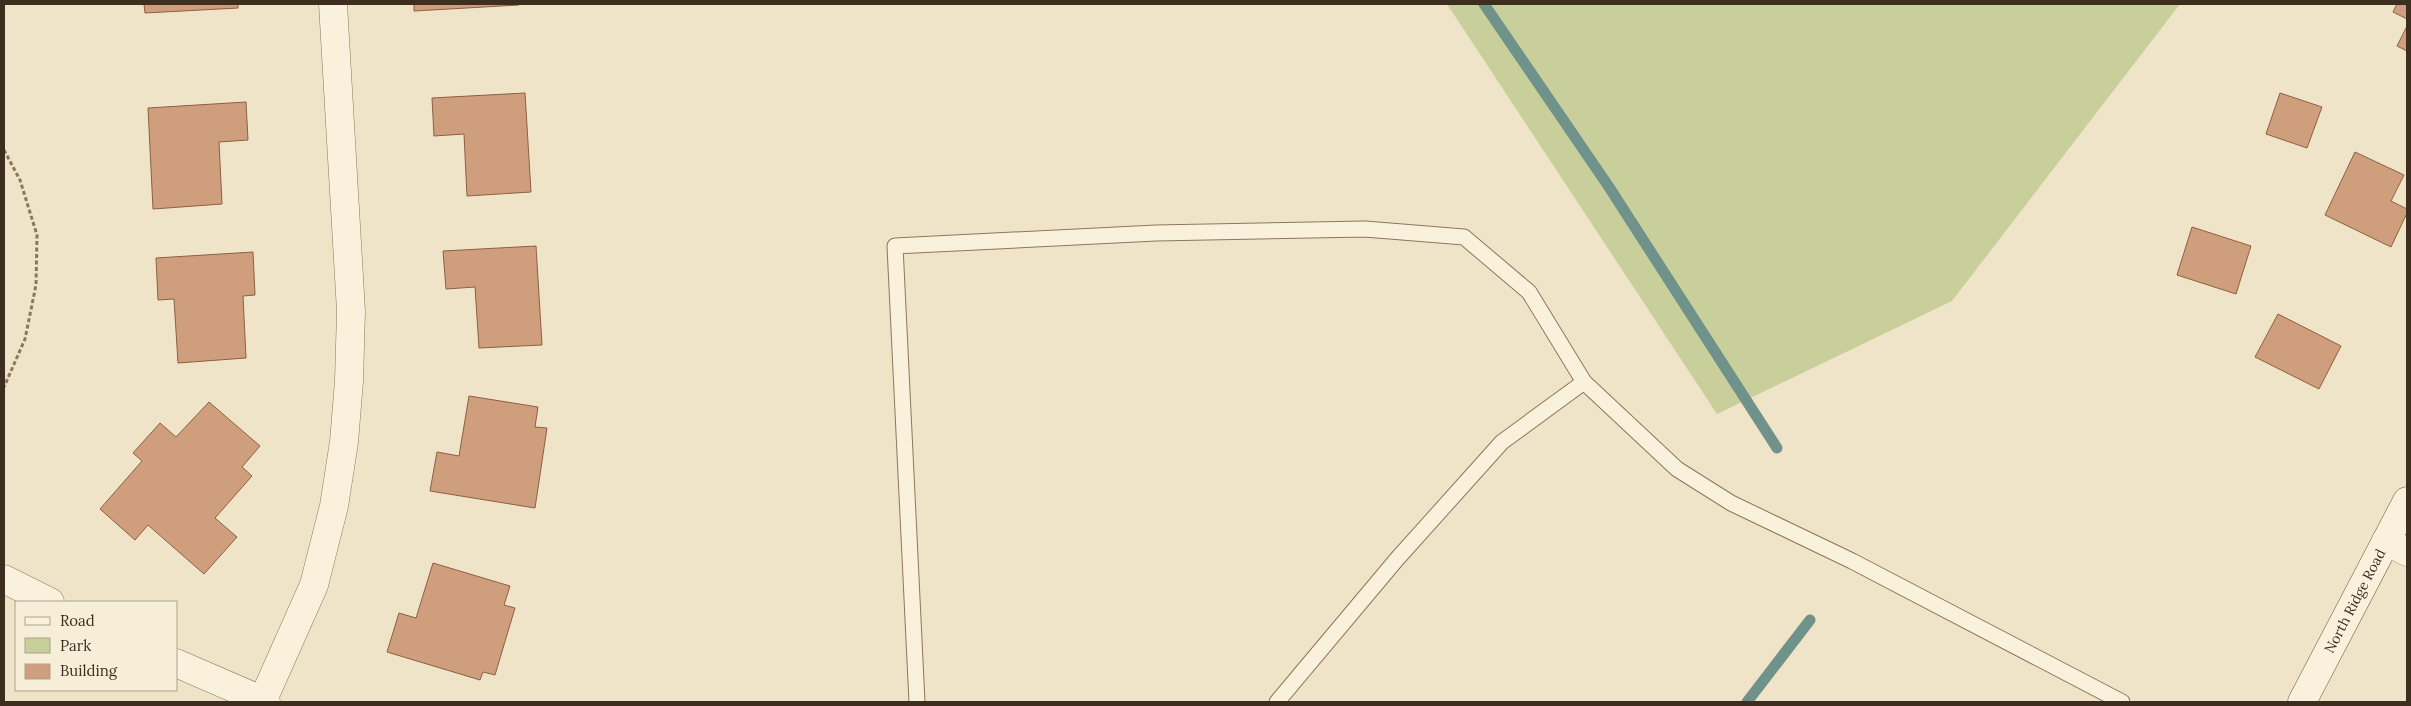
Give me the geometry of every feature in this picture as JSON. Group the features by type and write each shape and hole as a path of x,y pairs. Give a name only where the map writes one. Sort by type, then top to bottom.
{"street":[{"path":"178,665 264,702 314,585 334,506 344,442 349,381 351,312 333,4"},
{"name":"North Ridge Road","path":"2302,702 2396,546 2407,501"},
{"path":"4,579 48,601"}],"lane":[{"path":"916,702 895,246 1156,233 1345,230 1464,237 1529,292 1584,382 1677,469 1731,503 1852,562 2122,702"},
{"path":"1277,702 1397,559 1502,442 1584,382"}],"path":[{"path":"4,150 20,180 37,236 36,285 25,339 4,387"}],"green space":[{"path":"1447,4 2180,4 1952,301 1717,414"}],"building":[{"path":"144,4 238,4 238,8 145,13"},
{"path":"414,4 519,4 519,5 414,11"},
{"path":"2397,4 2407,4 2407,19 2393,12"},
{"path":"2407,26 2407,51 2397,46"},
{"path":"525,93 531,192 467,196 464,134 434,136 432,98"},
{"path":"2280,93 2322,107 2307,148 2266,134"},
{"path":"246,102 248,140 219,142 222,204 153,209 148,108"},
{"path":"2355,152 2404,175 2391,201 2407,209 2407,213 2391,247 2325,215"},
{"path":"2192,227 2251,246 2236,294 2177,275"},
{"path":"536,246 542,345 479,348 475,287 446,289 443,251"},
{"path":"253,252 255,295 243,296 246,358 178,363 174,299 158,300 156,258"},
{"path":"2278,314 2341,346 2319,389 2255,357"},
{"path":"469,396 538,407 535,427 547,428 535,508 430,491 437,452 459,456"},
{"path":"209,402 260,446 242,467 252,476 215,518 237,537 204,574 148,525 135,540 100,509 142,461 133,453 160,423 176,437"},
{"path":"433,563 510,586 504,605 515,608 495,675 483,672 480,680 387,652 399,613 416,618"}],"waterway":[{"path":"1484,4 1609,187 1777,448"},
{"path":"1747,702 1810,620"}]}
